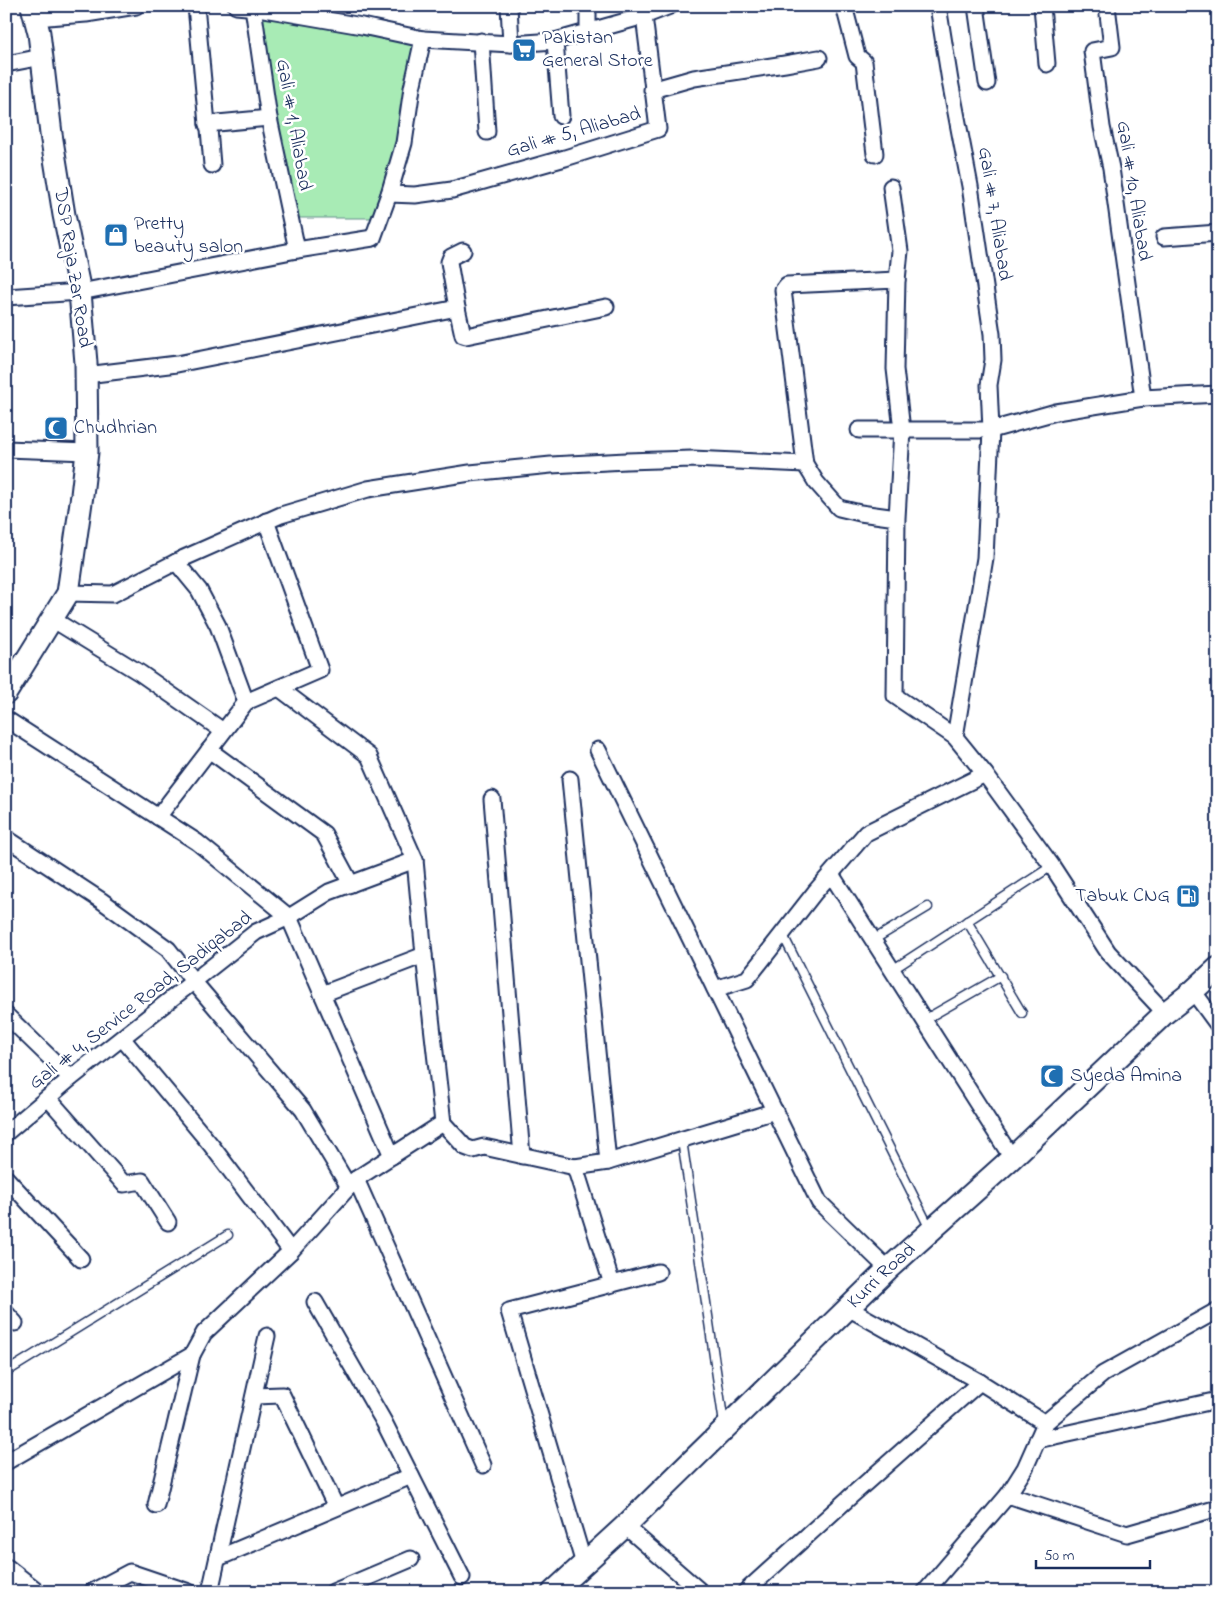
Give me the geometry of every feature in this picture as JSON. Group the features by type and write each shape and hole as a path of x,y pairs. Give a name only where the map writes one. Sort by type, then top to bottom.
{"main road":[{"name":"DSP Raja Zar Road","path":"6,694 68,593 87,452 86,375 80,292 64,215 51,134 39,33 33,12"},
{"name":"Kurri Road","path":"553,1592 626,1526 888,1269 1012,1158 1165,1013 1218,968"},
{"path":"6,1570 34,1592"}],"street":[{"path":"33,12 86,14 136,6"},
{"path":"196,6 212,165"},
{"path":"236,6 258,7 423,39 511,44 554,41 644,16 670,6"},
{"path":"509,6 511,44"},
{"path":"588,6 588,25 591,30"},
{"path":"844,6 857,56 864,62 875,154"},
{"name":"Gali # 7, Aliabad","path":"938,6 970,186 992,334 993,360 990,385 985,558 954,737"},
{"path":"976,6 987,83"},
{"path":"1042,6 1046,64"},
{"name":"Gali # 10, Aliabad","path":"1107,6 1112,47 1092,51 1102,127 1111,168 1143,398"},
{"name":"Gali # 1, Aliabad","path":"258,7 254,14 270,118 297,250"},
{"name":"Gali # 5, Aliabad","path":"389,194 415,195 457,188 566,158 658,129 644,16"},
{"path":"6,297 80,292 297,250 373,238 389,194 404,143 412,88 423,39"},
{"path":"481,41 487,132"},
{"path":"554,41 562,116"},
{"path":"6,64 42,56"},
{"path":"652,90 694,78 819,58"},
{"path":"207,124 270,118"},
{"path":"891,187 900,251 897,280 895,369 902,430 897,518 895,696 954,737 985,774 1052,866 1108,952 1165,1013"},
{"path":"1164,237 1218,233"},
{"path":"463,251 451,257 449,262 462,335 466,336 606,307"},
{"path":"897,280 787,285 783,290 805,464 816,482 839,508 897,518"},
{"path":"86,375 177,364 457,308"},
{"path":"859,430 990,430 1056,412 1143,398 1218,394"},
{"path":"6,448 87,452"},
{"path":"68,593 114,594 176,562 266,521 368,489 479,472 551,464 626,460 692,460 805,464"},
{"path":"158,817 246,702 320,670 266,521"},
{"path":"176,562 199,590 218,626 246,702"},
{"path":"52,619 140,673 223,731"},
{"path":"278,688 369,756 415,860 442,1123 465,1147 474,1150 484,1147 575,1167 608,1162 775,1111"},
{"path":"6,719 197,842 289,917 392,1156"},
{"path":"209,750 324,834 350,884"},
{"path":"598,750 819,1202 888,1269"},
{"path":"715,989 746,979 866,833 985,774"},
{"path":"570,779 608,1162"},
{"path":"492,798 522,1156"},
{"path":"6,838 168,949 302,1110 352,1183 483,1465"},
{"name":"Gali # 4, Service Road, Sadiqabad","path":"7,1132 71,1078 256,932 289,917 329,892 415,860"},
{"path":"831,874 1012,1158"},
{"path":"322,994 424,955"},
{"path":"1193,991 1218,1025"},
{"path":"6,1016 71,1078"},
{"path":"122,1038 211,1145 291,1251"},
{"path":"48,1098 124,1184 142,1181 168,1222"},
{"path":"156,1505 192,1355 204,1333 291,1251 352,1183 442,1123"},
{"path":"575,1167 612,1284"},
{"path":"6,1178 81,1259"},
{"path":"584,1564 509,1311 658,1272"},
{"path":"315,1302 384,1422 462,1577"},
{"path":"848,1308 980,1382 1045,1424"},
{"path":"925,1592 1008,1495 1025,1468 1045,1424 1103,1374 1218,1310"},
{"path":"210,1592 267,1336"},
{"path":"6,1462 192,1355"},
{"path":"745,1592 850,1496 980,1382"},
{"path":"254,1396 282,1395 336,1507"},
{"path":"1037,1440 1218,1400"},
{"path":"218,1558 411,1476"},
{"path":"1008,1495 1127,1534 1218,1508"},
{"path":"626,1526 701,1592"},
{"path":"333,1592 411,1559"},
{"path":"92,1592 130,1572 189,1592"}],"lane":[{"path":"892,970 1052,866"},
{"path":"873,940 928,907"},
{"path":"967,921 1022,1013"},
{"path":"782,933 930,1231"},
{"path":"924,1020 1001,976"},
{"path":"682,1140 725,1429"},
{"path":"6,1372 228,1235"}],"green space":[{"path":"259,12 418,42 394,169 379,198 373,218 296,218 276,132"}],"place":[{"name":"Pakistan General Store","path":"524,50"},
{"name":"Pretty beauty salon","path":"116,235"},
{"name":"Chudhrian","path":"56,428"},
{"name":"Tabuk CNG","path":"1188,896"},
{"name":"Syeda Amina","path":"1052,1076"}]}
